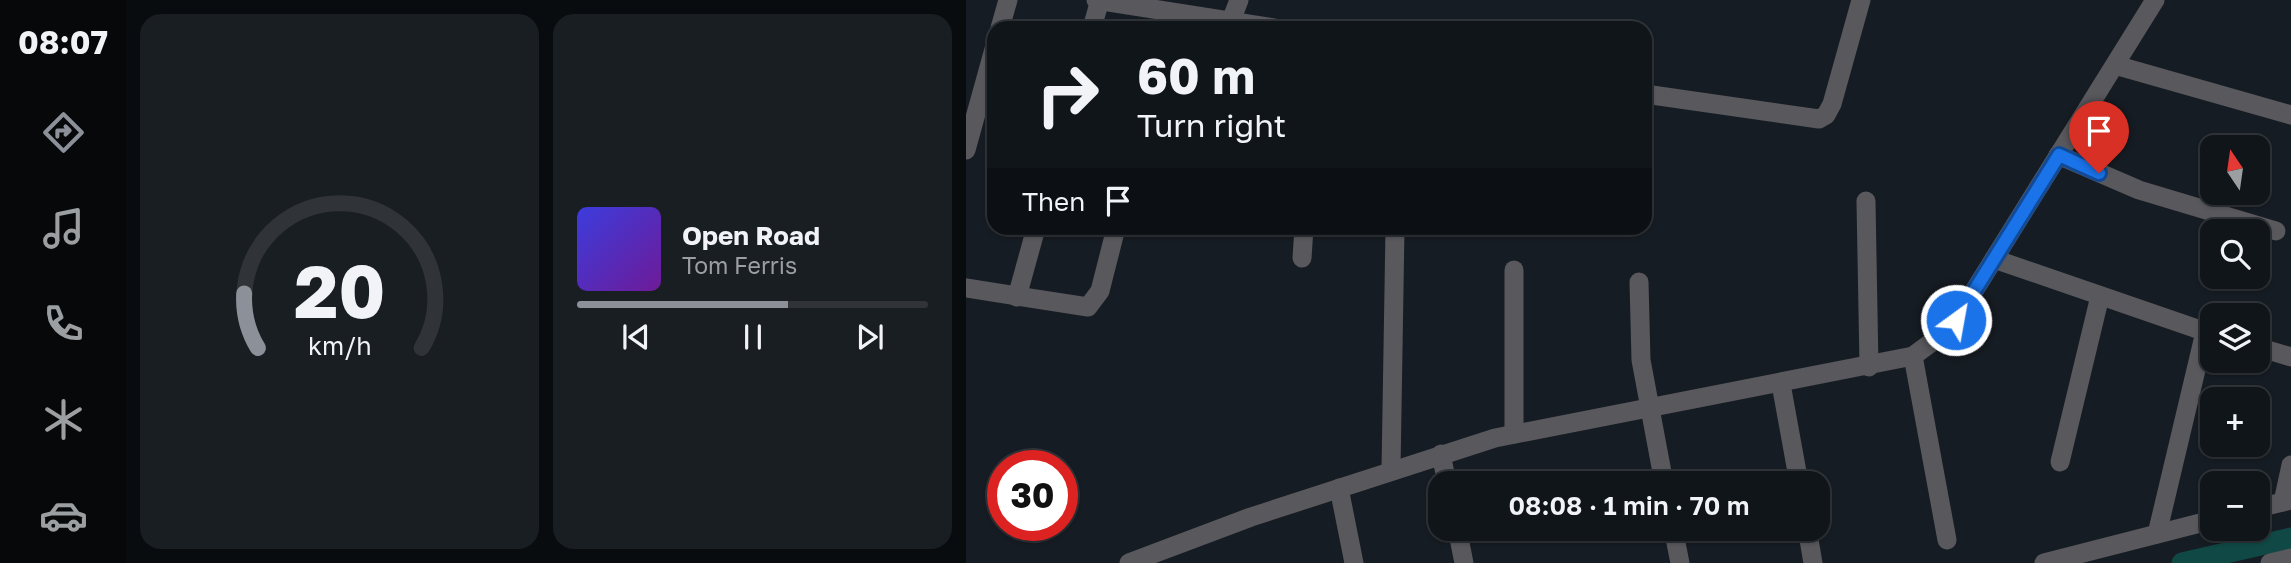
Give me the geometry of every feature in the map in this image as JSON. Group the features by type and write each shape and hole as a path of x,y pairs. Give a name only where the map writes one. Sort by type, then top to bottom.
{"street":[{"path":"1002,21 1008,0"},
{"path":"1094,21 1099,0 1176,20 1231,21 1239,0"},
{"path":"1652,95 1819,119 1826,116 1832,104 1861,0"},
{"path":"1129,563 1391,470 1514,434 1868,367 1913,356 1943,334 1956,320 2155,0"},
{"path":"2115,65 2291,115"},
{"path":"966,150 987,74"},
{"path":"2059,155 2139,190 2276,231"},
{"path":"1866,201 1868,367"},
{"path":"1017,297 1034,235"},
{"path":"966,288 1081,308 1094,303 1100,291 1114,235"},
{"path":"1302,257 1304,235"},
{"path":"1391,470 1395,235"},
{"path":"1994,259 2200,330"},
{"path":"1514,270 1514,434"},
{"path":"1639,282 1641,360 1661,471"},
{"path":"2060,462 2100,296"},
{"path":"2270,351 2291,357"},
{"path":"1913,356 1947,540"},
{"path":"2157,534 2200,365"},
{"path":"1781,384 1797,471"},
{"path":"1441,454 1445,471"},
{"path":"2270,506 2287,501 2291,466"},
{"path":"1339,488 1354,563"},
{"path":"2043,563 2200,523"},
{"path":"1460,541 1464,563"},
{"path":"1676,541 1680,563"},
{"path":"1809,541 1813,563"},
{"path":"2270,563 2291,558"}],"waterway":[{"path":"2182,563 2291,538"}],"route":[{"path":"1956,320 2059,155 2099,173"}]}
